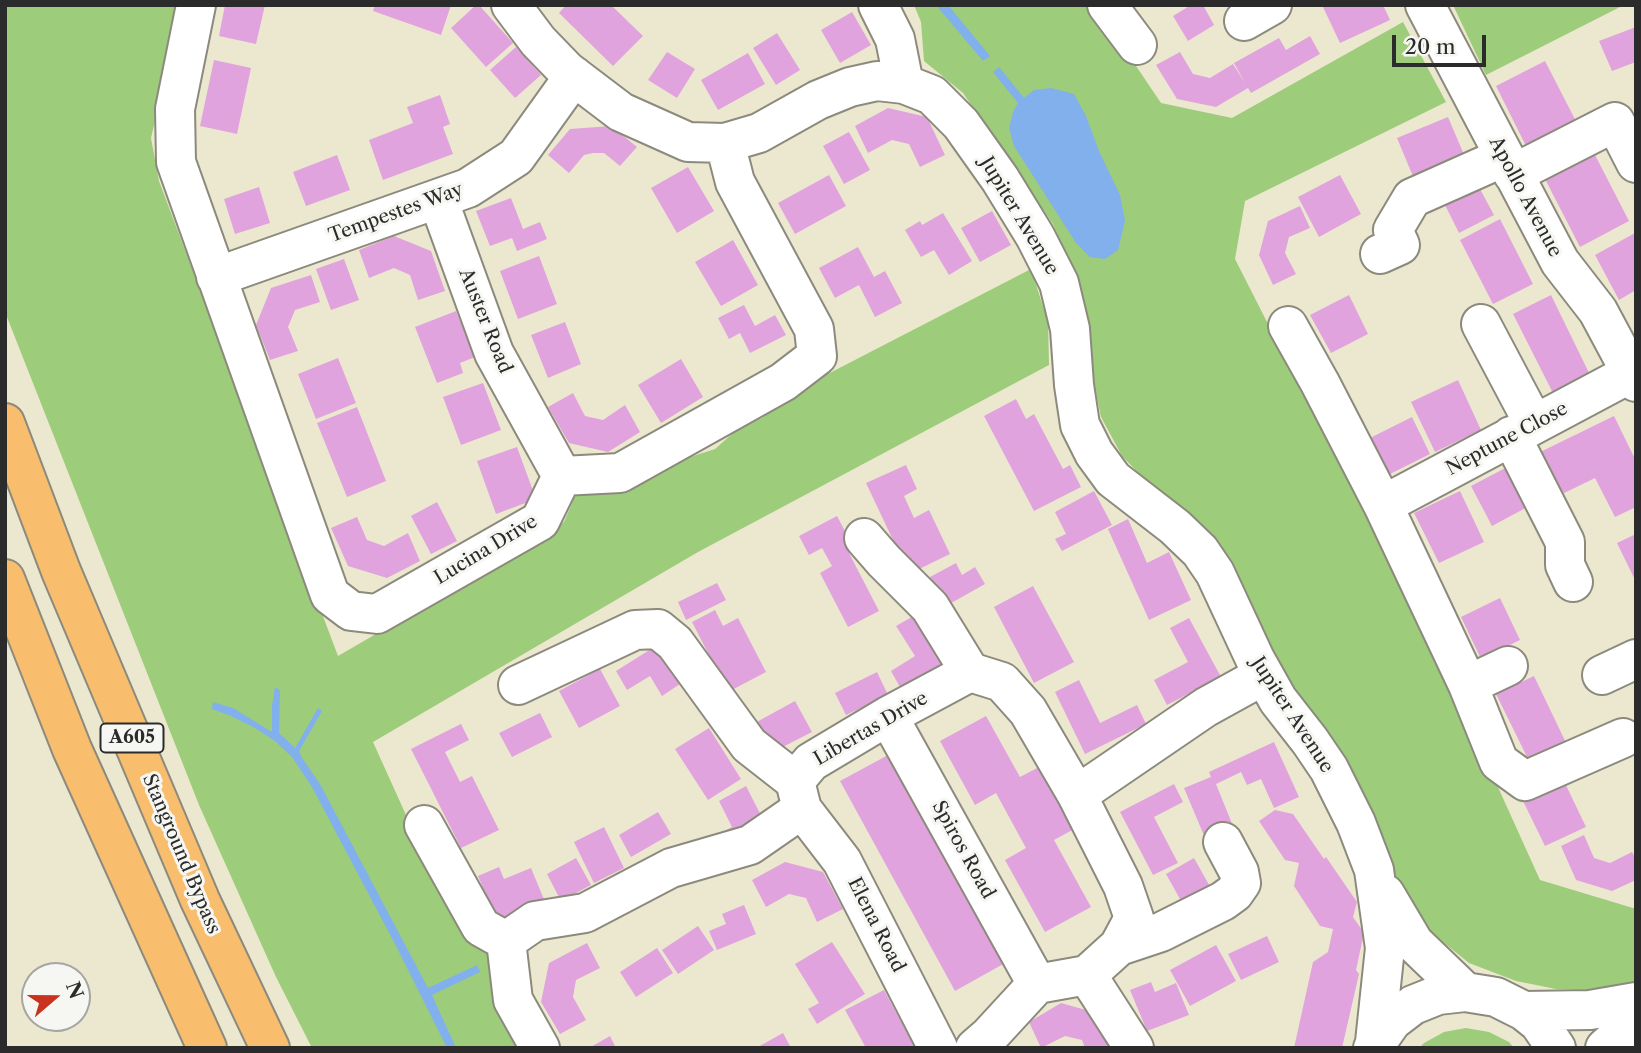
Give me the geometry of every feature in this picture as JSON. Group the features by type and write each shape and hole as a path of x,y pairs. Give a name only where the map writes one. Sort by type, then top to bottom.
{"main road":[{"name":"Stanground Bypass","path":"5,423 61,571 200,900 270,1048"},
{"name":"A605","path":"5,579 72,749 207,1048"}],"street":[{"name":"Lucina Drive","path":"196,5 175,109 176,162 330,595 351,611 377,614 540,521 562,476"},
{"name":"Jupiter Avenue","path":"511,5 538,41 573,76 621,112 688,142 724,143 758,133 818,100 850,87 877,81 904,84 932,95 961,124 1000,179 1035,236 1059,283 1070,330 1080,425 1094,453 1113,479 1175,527 1200,551 1215,573 1243,638 1278,700 1329,769 1397,918 1414,943 1465,992"},
{"path":"878,5 895,39 904,84"},
{"path":"1107,5 1137,45"},
{"name":"Apollo Avenue","path":"1425,5 1560,262 1598,311 1633,377"},
{"name":"Tempestes Way","path":"216,277 468,188 516,157 573,76"},
{"path":"1380,254 1400,245 1393,230 1412,198 1509,165 1615,122 1636,163"},
{"path":"562,476 620,473 783,382 817,356 814,329 735,182 724,143"},
{"name":"Auster Road","path":"438,199 494,353 562,476"},
{"path":"1481,324 1565,542 1565,565 1573,582"},
{"path":"1288,326 1331,376 1383,505 1468,685 1499,762 1525,781 1623,738"},
{"name":"Neptune Close","path":"1383,505 1523,430 1633,377"},
{"path":"864,538 930,607 971,672 1002,682 1028,711 1077,795 1123,887 1134,918 1119,946 1087,975 1037,984 975,1048"},
{"name":"Elena Road","path":"518,685 635,630 658,629 675,643 749,745 799,795 842,861 938,1048"},
{"path":"1602,675 1636,659"},
{"path":"1468,685 1508,666"},
{"name":"Libertas Drive","path":"506,941 535,921 584,913 671,868 750,845 799,795 811,762 888,716 971,672"},
{"path":"1077,795 1206,707 1264,675"},
{"name":"Spiros Road","path":"888,716 1037,984"},
{"path":"424,825 481,927 506,941 513,1000 540,1048"},
{"path":"1119,946 1161,932 1234,893 1241,883 1239,872 1223,842"},
{"name":"Jupiter Avenue","path":"1374,870 1385,948 1374,1045"},
{"path":"1087,975 1134,1048"},
{"path":"1374,1045 1392,1021 1413,1005 1438,995 1465,992 1496,997 1524,1011 1539,1023 1556,1048"},
{"path":"1524,1011 1590,1010 1636,1002"},
{"path":"1605,1048 1636,1021"}],"green space":[{"path":"5,5 182,5 151,138 159,181 338,656 538,540 564,522 576,494 715,449 742,425 762,418 791,393 1031,269 1048,322 1049,365 698,552 373,742 411,826 487,952 500,1005 519,1048 312,1048 276,977 199,805 5,312"},
{"path":"914,5 1089,5 1161,103 1232,118 1403,22 1446,102 1245,201 1235,259 1455,692 1540,880 1636,907 1636,984 1604,990 1556,989 1516,981 1469,963 1432,933 1399,886 1355,780 1332,739 1302,707 1155,490 1122,456 1101,417 1070,268 1053,224 963,93 924,61 921,22"},
{"path":"1453,5 1624,5 1486,75"},
{"path":"1466,1028 1489,1032 1509,1042 1514,1048 1419,1048 1444,1032"}],"water":[{"path":"936,5 948,5 990,56 983,61"},
{"path":"999,67 1024,98 1034,90 1051,88 1074,94 1120,195 1125,221 1118,250 1105,259 1090,257 1076,243 1014,146 1009,128 1018,103 993,72"},
{"path":"275,687 280,690 279,733 295,748 318,708 322,711 299,751 320,784 428,988 477,965 480,972 432,995 456,1048 447,1048 312,787 292,757 275,741 255,728 212,709 213,702 233,708 272,732"}],"building":[{"path":"225,5 265,5 256,44 219,36"},
{"path":"375,5 451,5 441,35 373,11"},
{"path":"479,5 513,43 486,67 451,28"},
{"path":"566,5 611,5 643,36 613,66 559,13"},
{"path":"1191,5 1203,5 1214,25 1188,41 1173,16"},
{"path":"1322,5 1383,5 1390,20 1340,43"},
{"path":"852,12 871,45 840,63 821,30"},
{"path":"1636,27 1636,62 1612,71 1599,41"},
{"path":"777,33 800,70 776,85 753,48"},
{"path":"1310,36 1320,54 1251,93 1248,88 1216,107 1177,99 1156,65 1180,52 1193,74 1210,78 1233,64 1245,83 1234,63 1279,38 1286,50"},
{"path":"516,47 541,75 515,98 490,70"},
{"path":"667,52 695,69 677,98 648,80"},
{"path":"748,53 765,84 718,110 701,80"},
{"path":"214,60 251,68 237,134 200,126"},
{"path":"1545,61 1580,129 1530,154 1496,86"},
{"path":"440,95 450,124 443,127 453,154 383,180 369,140 413,123 407,107"},
{"path":"888,108 927,117 945,155 920,167 909,144 892,140 868,153 855,126"},
{"path":"1448,117 1468,164 1417,186 1397,138"},
{"path":"611,126 637,147 620,166 604,153 593,153 584,155 569,173 548,155 570,129"},
{"path":"849,132 870,170 844,184 823,146"},
{"path":"1594,153 1629,221 1580,247 1545,179"},
{"path":"337,155 350,190 306,206 293,172"},
{"path":"688,167 714,211 677,233 651,188"},
{"path":"829,175 846,206 795,234 778,203"},
{"path":"1340,175 1361,214 1319,237 1298,197"},
{"path":"1474,178 1494,215 1459,233 1440,195"},
{"path":"259,187 270,223 235,234 224,199"},
{"path":"511,198 523,229 540,222 547,239 517,251 512,238 490,246 476,211"},
{"path":"1300,206 1310,228 1289,237 1285,253 1296,274 1273,285 1259,255 1268,221"},
{"path":"992,211 1011,245 980,262 961,228"},
{"path":"943,213 972,261 949,275 934,250 921,257 905,230 920,221 922,225"},
{"path":"1500,219 1533,284 1493,304 1460,240"},
{"path":"1635,233 1636,290 1619,300 1595,255"},
{"path":"394,236 431,251 445,291 418,300 410,275 394,268 369,278 359,250"},
{"path":"733,240 758,285 721,306 695,262"},
{"path":"858,247 874,277 885,271 902,303 875,317 859,285 835,298 819,268"},
{"path":"539,256 557,304 518,319 500,271"},
{"path":"344,259 359,300 331,310 316,269"},
{"path":"311,275 320,302 295,310 288,327 298,351 270,360 256,325 271,288"},
{"path":"1349,295 1368,334 1331,353 1310,315"},
{"path":"1551,295 1592,379 1555,397 1513,314"},
{"path":"744,305 755,326 775,315 786,335 750,353 740,333 729,339 718,318"},
{"path":"456,311 475,357 460,363 463,373 437,383 415,327"},
{"path":"565,322 581,364 548,378 531,335"},
{"path":"338,358 356,403 316,419 298,374"},
{"path":"681,359 703,397 661,423 638,385"},
{"path":"1458,380 1481,430 1435,452 1411,402"},
{"path":"483,383 501,430 461,445 443,397"},
{"path":"573,393 585,416 603,420 625,405 640,432 608,452 569,443 548,407"},
{"path":"1016,399 1026,419 1034,414 1063,469 1070,465 1081,487 1034,511 984,416"},
{"path":"357,407 386,481 347,497 317,423"},
{"path":"1614,416 1636,461 1636,507 1615,517 1595,478 1552,499 1532,456"},
{"path":"1412,417 1430,454 1388,475 1370,438"},
{"path":"517,447 536,499 496,514 477,461"},
{"path":"1513,464 1533,504 1492,526 1471,486"},
{"path":"906,465 917,489 904,496 914,518 929,510 950,554 909,574 866,483"},
{"path":"1094,491 1112,525 1062,551 1055,539 1066,534 1055,512"},
{"path":"1460,491 1484,542 1439,563 1414,513"},
{"path":"437,502 457,541 431,554 411,516"},
{"path":"837,516 855,550 849,553 879,611 848,627 820,573 832,566 822,548 809,555 799,536"},
{"path":"357,517 367,540 384,546 408,533 420,561 387,578 348,566 331,528"},
{"path":"1128,519 1147,563 1169,552 1191,600 1149,620 1108,529"},
{"path":"1636,534 1636,582 1617,543"},
{"path":"956,563 962,575 975,567 985,584 946,606 930,577"},
{"path":"717,583 726,600 686,620 678,602"},
{"path":"1033,586 1074,662 1034,683 994,607"},
{"path":"1500,598 1520,640 1481,659 1461,617"},
{"path":"715,610 723,626 738,618 766,672 728,692 692,622"},
{"path":"917,614 946,663 901,689 891,671 915,656 896,626"},
{"path":"1189,618 1221,677 1167,705 1154,680 1188,662 1170,628"},
{"path":"659,644 683,682 662,696 650,676 627,690 616,671"},
{"path":"600,669 620,706 579,728 559,691"},
{"path":"877,672 888,695 846,715 835,693"},
{"path":"1534,676 1568,747 1531,765 1496,694"},
{"path":"1079,680 1100,723 1137,705 1146,724 1085,754 1055,692"},
{"path":"795,701 812,732 769,754 753,724"},
{"path":"540,713 552,737 512,757 499,733"},
{"path":"986,716 1020,777 1041,766 1076,828 1054,840 1091,907 1045,932 1005,860 1026,848 996,793 975,805 940,741"},
{"path":"461,724 469,740 445,752 460,782 472,776 499,830 461,848 411,749"},
{"path":"709,728 741,779 708,800 675,749"},
{"path":"1274,742 1299,797 1274,808 1261,779 1247,785 1241,772 1216,784 1233,826 1205,838 1184,788 1211,777 1209,772"},
{"path":"890,754 1005,963 955,991 840,781"},
{"path":"1564,781 1586,827 1545,846 1523,801"},
{"path":"1174,784 1183,802 1154,817 1178,863 1153,875 1120,812"},
{"path":"746,786 771,835 709,839 732,827 719,801"},
{"path":"1275,810 1293,814 1357,902 1353,917 1364,933 1356,970 1359,974 1342,1048 1294,1048 1313,962 1328,952 1333,929 1320,926 1294,886 1299,863 1285,860 1259,821"},
{"path":"658,812 671,834 631,857 619,835"},
{"path":"604,827 624,868 594,883 574,842"},
{"path":"1584,835 1594,858 1610,863 1632,852 1636,859 1636,880 1612,891 1576,880 1561,846"},
{"path":"576,858 591,885 561,901 547,874"},
{"path":"1194,858 1222,908 1194,924 1166,874"},
{"path":"785,862 823,872 843,909 817,922 806,898 789,894 766,907 752,880"},
{"path":"499,867 504,879 531,868 548,909 501,929 478,876"},
{"path":"744,905 756,934 717,950 709,931 726,924 722,914"},
{"path":"698,926 714,950 678,974 662,950"},
{"path":"1267,936 1279,962 1241,980 1228,954"},
{"path":"832,942 865,994 817,1024 808,1009 819,1003 795,964"},
{"path":"587,943 600,968 576,980 573,997 586,1020 560,1034 541,1002 549,963"},
{"path":"1216,945 1236,981 1190,1006 1170,970"},
{"path":"657,948 673,973 636,997 620,972"},
{"path":"1151,982 1155,992 1176,983 1189,1015 1147,1031 1130,990"},
{"path":"884,990 915,1048 866,1048 845,1010"},
{"path":"1061,1003 1100,1014 1116,1048 1085,1048 1082,1040 1065,1036 1041,1048 1029,1022"},
{"path":"783,1033 791,1048 756,1048"},
{"path":"610,1036 616,1048 589,1048"}]}
